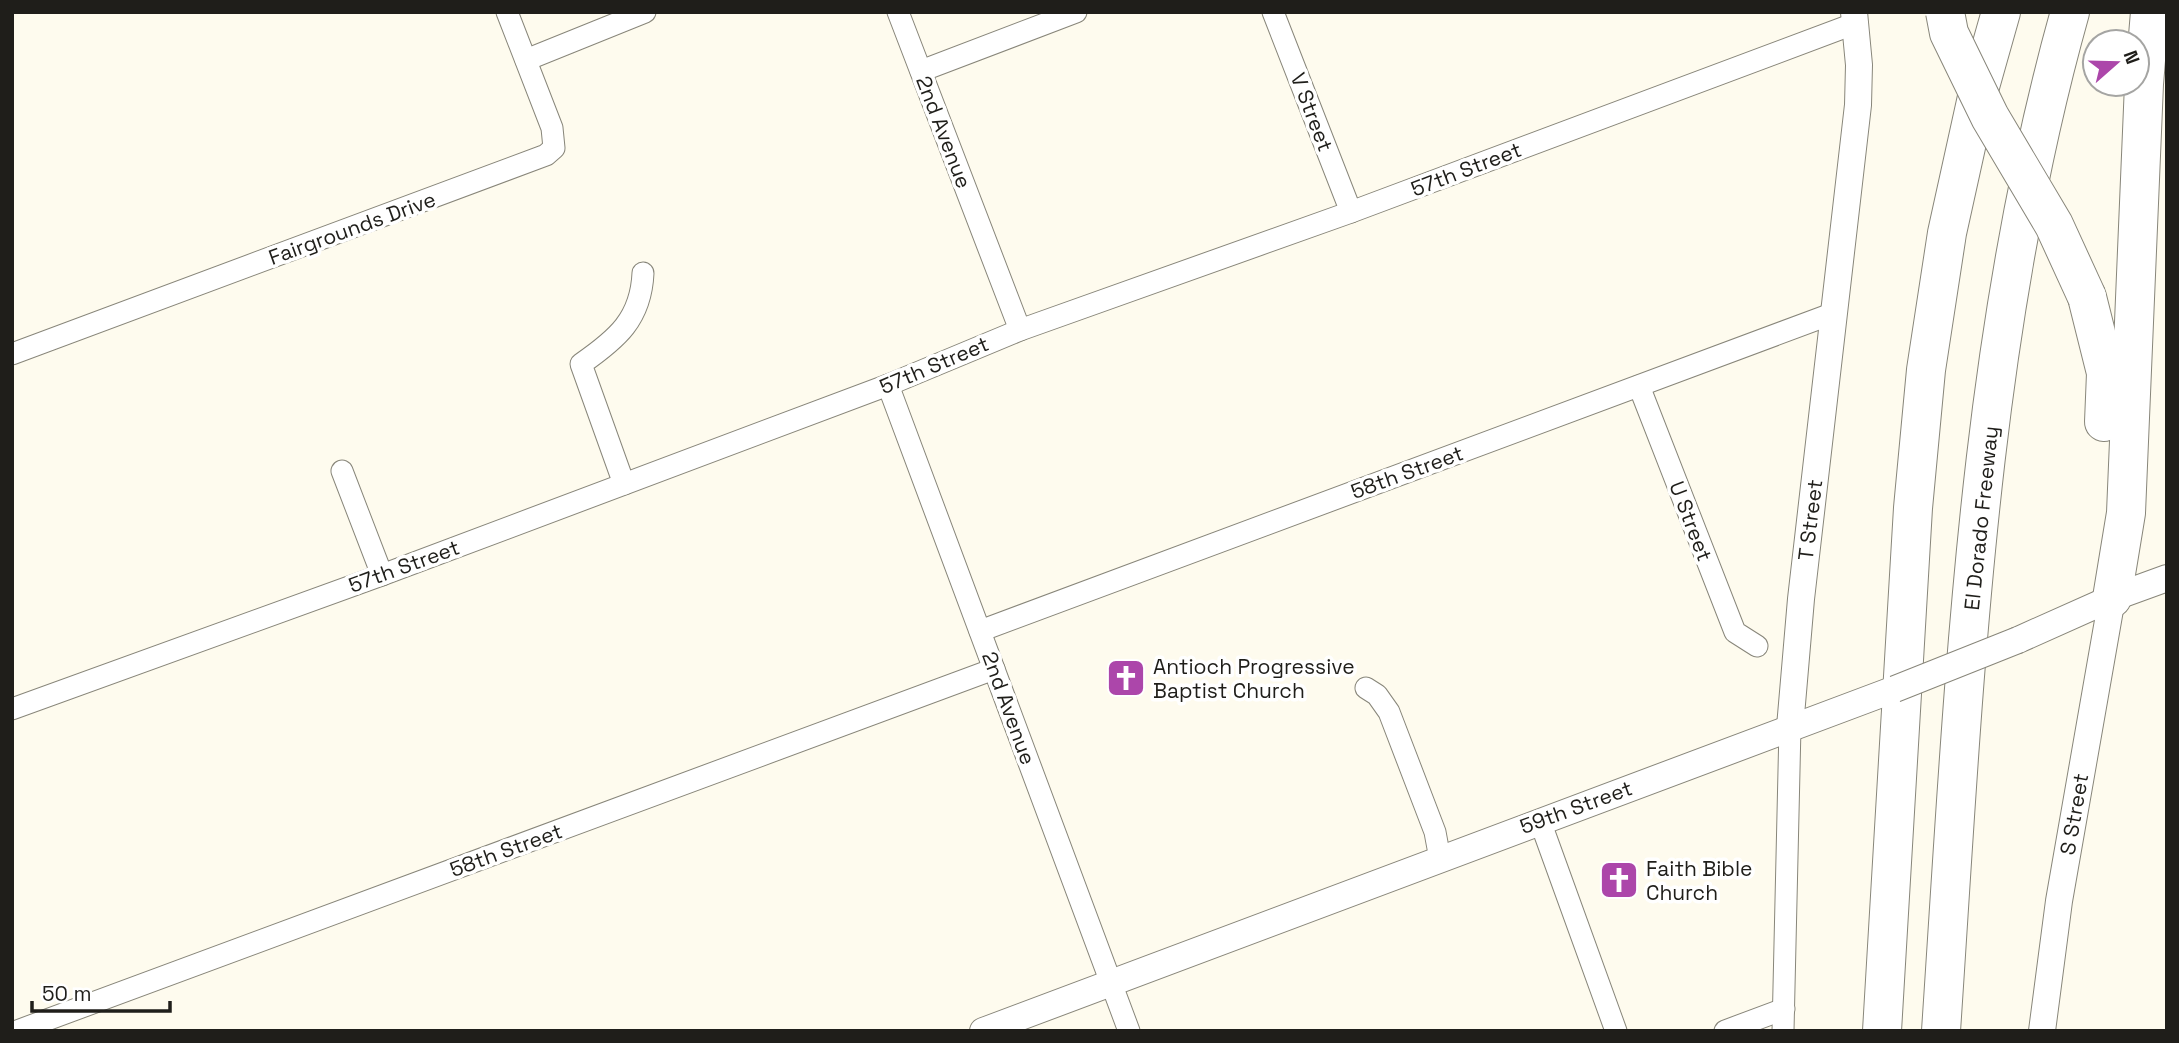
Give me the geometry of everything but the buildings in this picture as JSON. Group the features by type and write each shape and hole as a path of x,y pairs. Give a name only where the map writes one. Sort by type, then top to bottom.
{"highway":[{"path":"1945,12 1949,33 1990,117 2054,225 2087,297 2106,373 2102,471 2112,598"},
{"path":"1882,1031 1913,508 1926,369 1947,233 1977,97 2001,12"},
{"name":"El Dorado Freeway","path":"1941,1031 1983,477 2022,212 2070,12"},
{"path":"2112,598 2126,513 2150,12"}],"street":[{"name":"Fairgrounds Drive","path":"12,354 547,155 554,148 552,128 507,12"},
{"path":"526,60 645,12"},
{"name":"2nd Avenue","path":"898,12 1020,330"},
{"path":"921,71 1076,12"},
{"name":"V Street","path":"1273,12 1351,212"},
{"name":"57th Street","path":"12,709 382,575 888,385 1020,330 1351,212 1855,18"},
{"name":"T Street","path":"1783,1031 1790,727 1801,598 1858,105 1860,65 1855,18"},
{"path":"624,484 581,364 604,348 626,327 637,309 643,291 643,273"},
{"name":"58th Street","path":"980,631 1834,313"},
{"name":"2nd Avenue","path":"888,385 1129,1031"},
{"name":"U Street","path":"1639,386 1735,632 1757,646"},
{"path":"342,471 382,575"},
{"name":"59th Street","path":"983,1031 1790,727 1845,709 2018,640 2112,598 2167,578"},
{"name":"S Street","path":"2042,1031 2059,901 2112,598"},
{"name":"58th Street","path":"17,1031 994,669"},
{"path":"1366,688 1377,695 1389,712 1435,832 1440,859"},
{"path":"1540,821 1616,1031"},
{"path":"1725,1031 1784,1009"}],"place":[{"name":"Antioch Progressive Baptist Church","path":"1126,678"},
{"name":"Faith Bible Church","path":"1619,880"}]}
